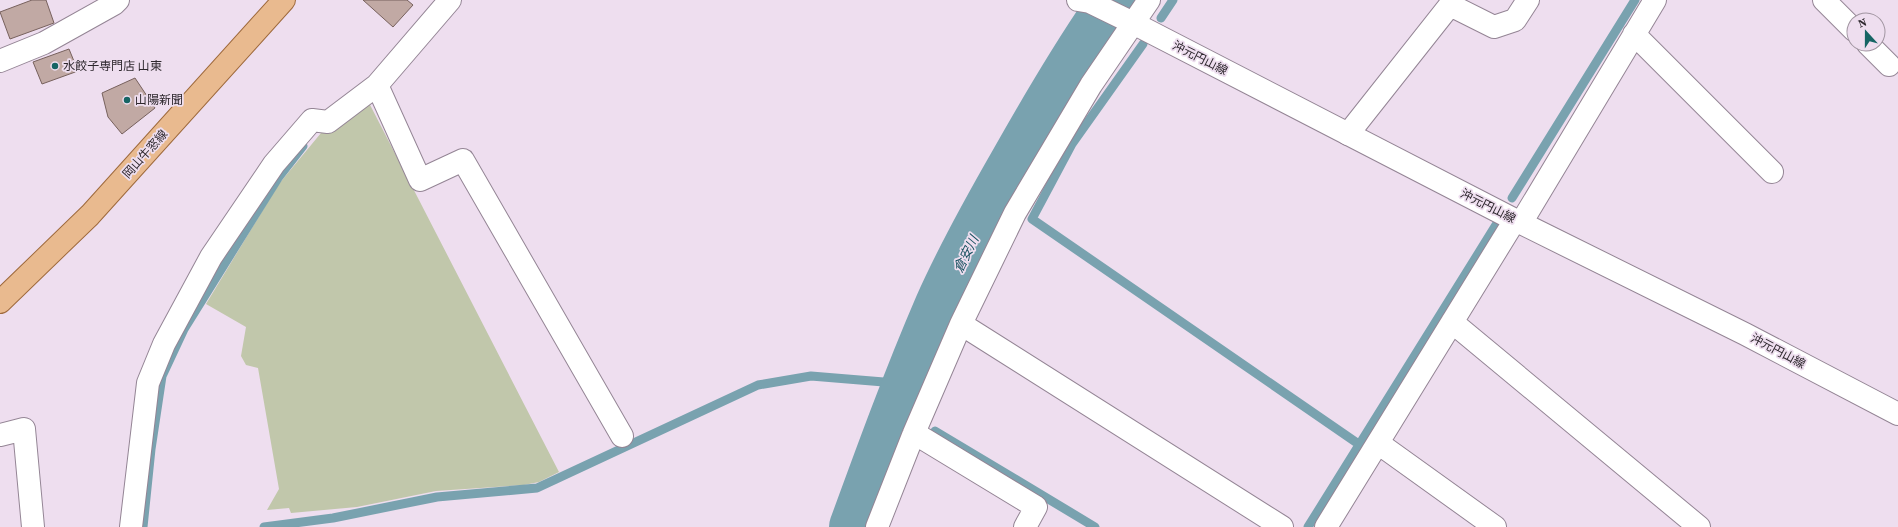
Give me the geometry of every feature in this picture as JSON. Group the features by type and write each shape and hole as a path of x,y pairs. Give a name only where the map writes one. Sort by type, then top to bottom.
{"main road":[{"name":"岡山牛窓線","path":"0,302 90,215 284,0"}],"street":[{"path":"0,61 44,43 114,4 118,0"},
{"path":"131,527 148,383 164,344 211,257 274,164 312,120 328,122 377,85 450,0"},
{"path":"877,527 914,433 962,324 1015,213 1127,20 1149,0"},
{"path":"1348,134 1449,3 1494,27 1515,20 1528,0"},
{"path":"1326,527 1452,322 1518,222 1655,0"},
{"path":"1824,0 1846,22"},
{"name":"沖元円山線","path":"1089,2 1127,20 1518,222 1724,324 1898,414"},
{"path":"1634,34 1772,172"},
{"path":"1876,52 1889,65"},
{"path":"377,85 420,180 463,160 622,436"},
{"path":"1452,322 1699,527"},
{"path":"962,324 1282,527"},
{"path":"0,434 24,429 33,527"},
{"path":"914,433 1036,507 1025,527"},
{"path":"1378,443 1495,527"}],"green space":[{"path":"367,99 559,472 539,482 524,485 436,491 357,507 291,513 289,508 267,510 279,489 258,368 246,365 241,356 246,327 206,304 278,185 321,133 332,128"}],"building":[{"path":"32,0 46,0 54,23 10,39 0,12"},
{"path":"363,0 407,0 413,5 393,27"},
{"name":"水餃子専門店 山東","path":"69,49 78,71 42,84 33,62"},
{"name":"山陽新聞","path":"135,78 155,108 122,134 108,117 102,93"}],"waterway":[{"name":"倉安川","path":"855,527 917,361 957,270 986,215 1052,100 1076,60 1116,0"},
{"path":"1161,18 1173,0"},
{"path":"1512,198 1635,0"},
{"path":"1143,44 1072,144 1032,219 1360,445"},
{"path":"143,527 151,449 162,376 184,329 278,178 303,146"},
{"path":"1308,527 1496,225"},
{"path":"264,527 333,518 437,497 537,488 758,385 811,376 908,384"},
{"path":"896,413 908,415"},
{"path":"935,431 1095,527"}],"place":[{"name":"水餃子専門店 山東","path":"55,66"},
{"name":"山陽新聞","path":"127,100"}]}
